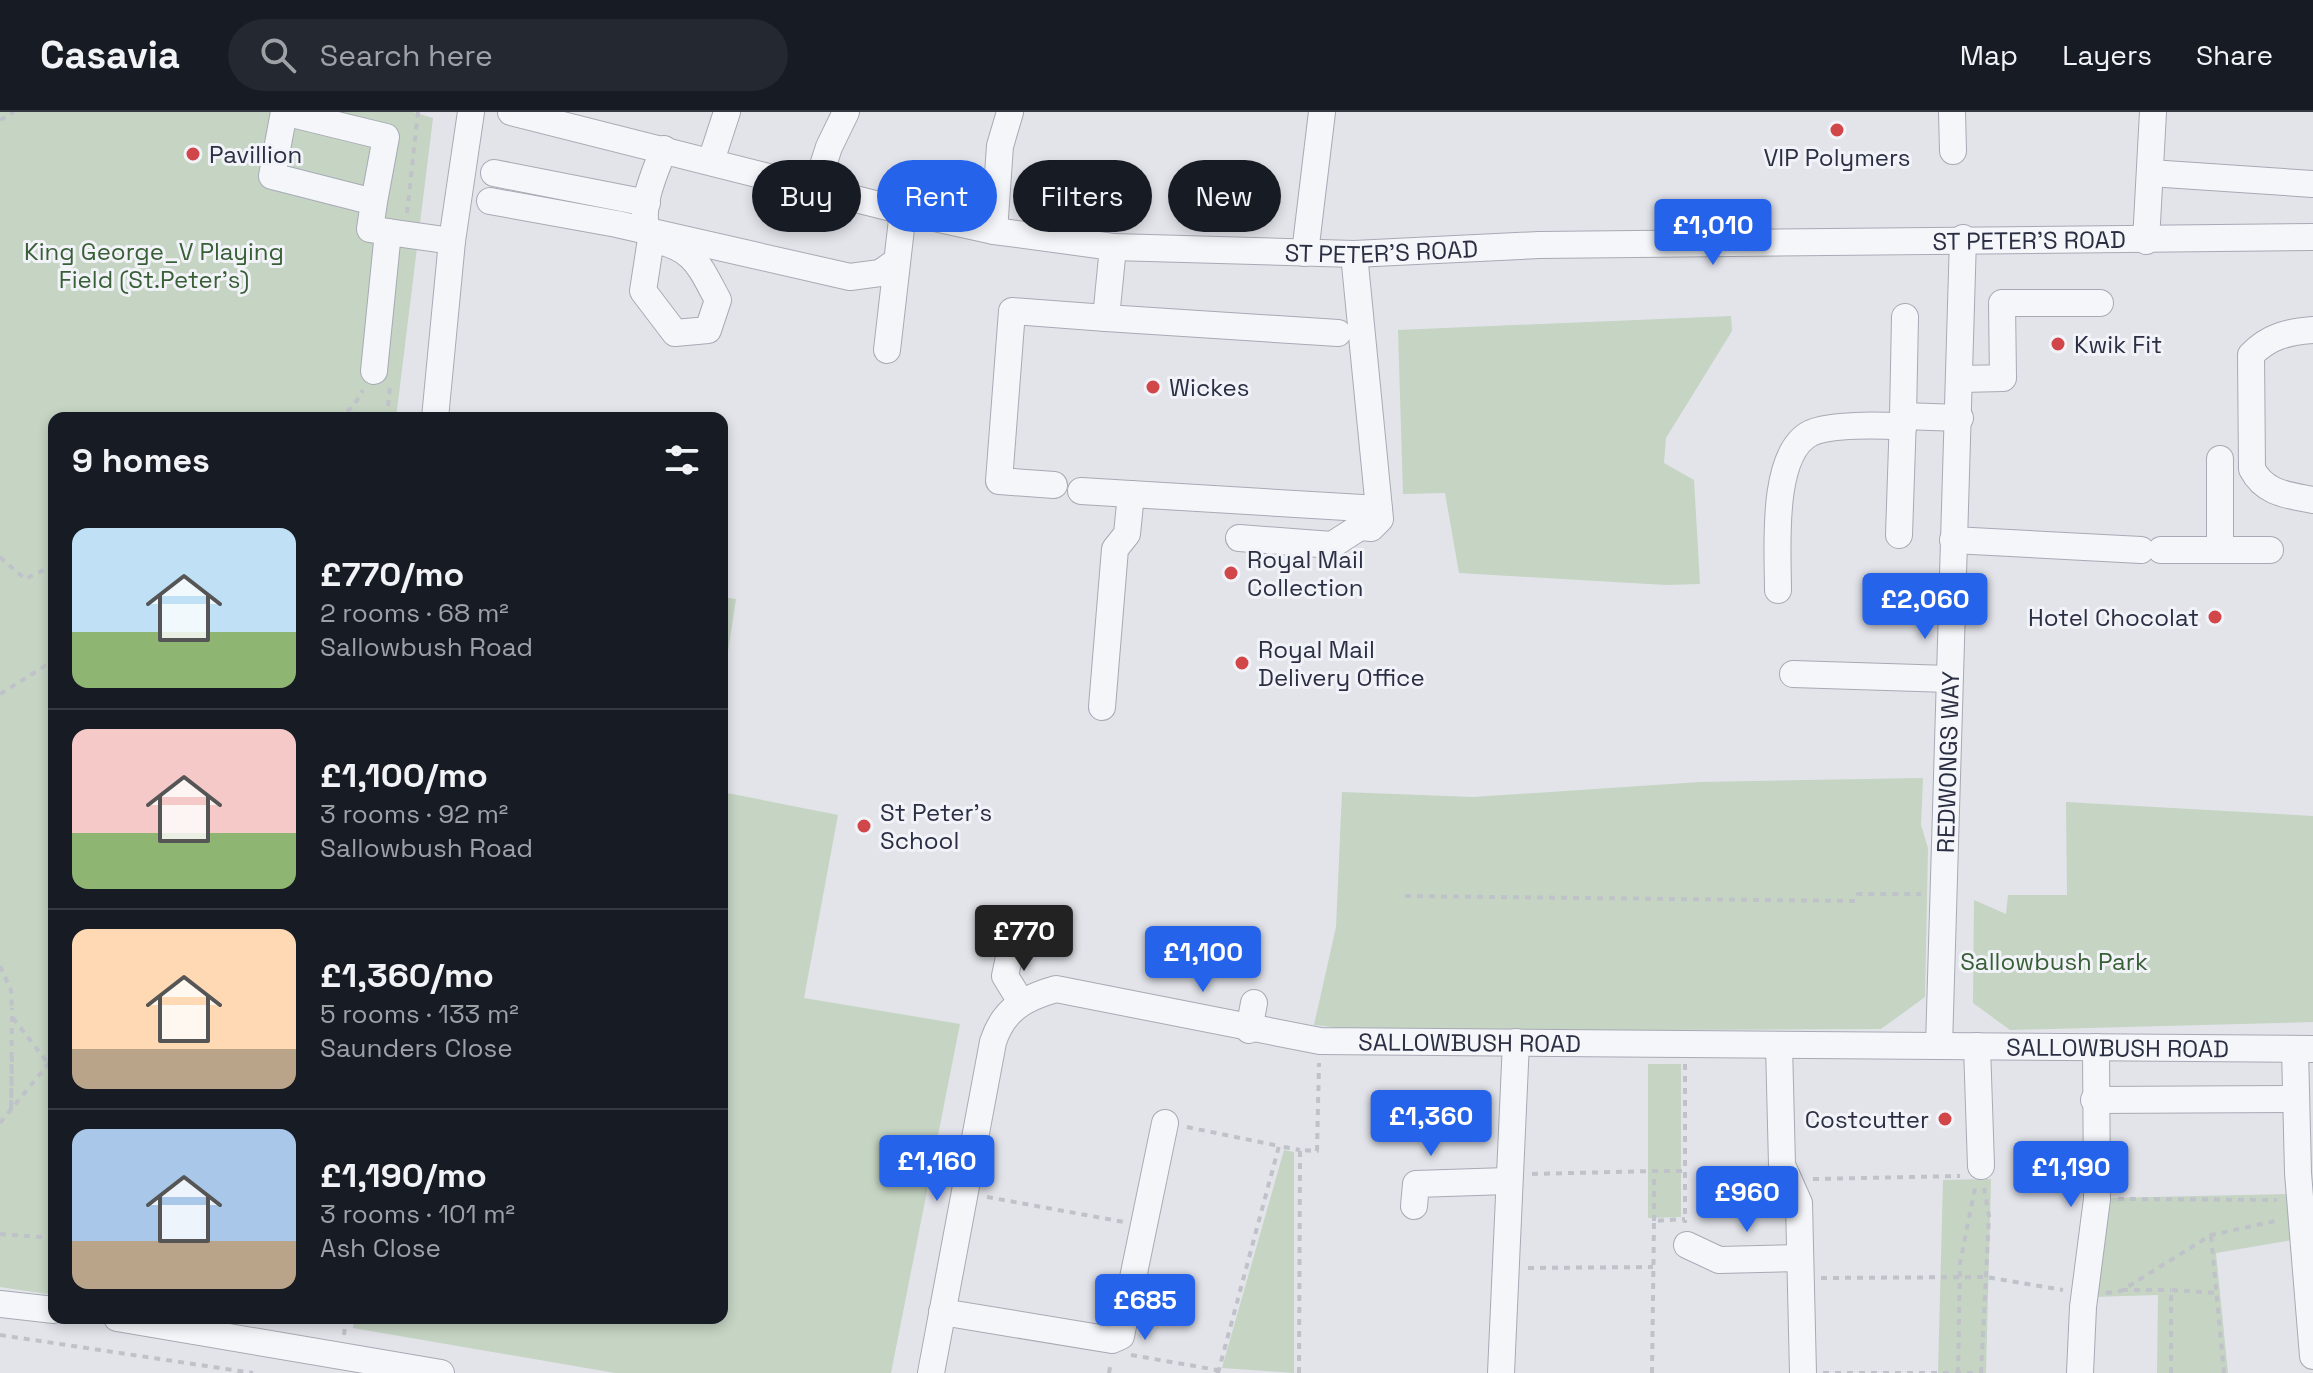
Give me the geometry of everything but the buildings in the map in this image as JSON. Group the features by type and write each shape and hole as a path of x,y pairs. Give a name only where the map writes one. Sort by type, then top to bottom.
{"street":[{"path":"374,202 272,176 284,112 386,137 370,229 452,241"},
{"path":"436,412 452,241 471,112"},
{"name":"ST PETER'S ROAD","path":"511,112 586,121 664,149 752,171"},
{"path":"711,161 727,112"},
{"path":"825,160 846,112"},
{"path":"997,188 1000,146 1010,112"},
{"path":"1305,253 1322,112"},
{"path":"2146,241 2153,112"},
{"path":"648,235 647,203 664,149"},
{"path":"494,173 647,203"},
{"path":"2150,173 2313,184"},
{"path":"490,201 850,277 880,273 897,261"},
{"name":"ST PETER'S ROAD","path":"997,231 1113,247 1354,254 1539,245 1963,238 2146,241 2313,237"},
{"path":"374,371 388,232"},
{"path":"887,350 900,232"},
{"name":"REDWONGS WAY","path":"1939,1046 1963,238"},
{"path":"1106,318 1113,247"},
{"path":"1239,538 1332,545 1360,527 1371,528 1380,519 1354,254"},
{"path":"1961,379 2003,378 2002,303 2100,303"},
{"path":"1054,485 999,481 1012,311 1338,333"},
{"path":"1899,535 1905,317"},
{"path":"2301,330 2263,342 2251,355 2252,469 2259,482 2270,490 2313,500"},
{"path":"1778,590 1783,471 1793,449 1805,437 1822,430 1960,418"},
{"path":"2220,459 2220,549"},
{"path":"1081,491 1379,509"},
{"path":"1102,707 1115,549 1127,534 1131,494"},
{"path":"1953,540 2151,550 2270,550"},
{"path":"1793,674 1949,679"},
{"path":"931,1373 993,1042 998,1025 1021,1002 1005,976 1011,948"},
{"name":"SALLOWBUSH ROAD","path":"1021,1002 1056,989 1078,991 1249,1030 1320,1041 2304,1049"},
{"path":"1249,1030 1254,1003"},
{"path":"1501,1373 1507,1178 1516,1042"},
{"path":"1779,1045 1782,1165 1799,1203 1803,1373"},
{"path":"1977,1046 1980,1171"},
{"path":"2080,1373 2083,1302 2097,1199 2096,1047"},
{"path":"2304,1049 2294,1099 2313,1356"},
{"path":"2094,1100 2294,1099"},
{"path":"942,1312 1112,1340 1121,1336 1165,1123"},
{"path":"1414,1206 1416,1184 1507,1178"},
{"path":"1686,1232 1719,1260 1801,1268"},
{"path":"0,1304 48,1309"},
{"path":"206,1325 441,1373"}],"path":[{"path":"0,120 14,112"},
{"path":"346,412 353,407 374,371"},
{"path":"0,557 25,579 48,568"},
{"path":"0,694 48,666"},
{"path":"1405,896 1855,901 1858,894 1943,894"},
{"path":"0,966 11,990 11,1111"},
{"path":"12,1008 14,1020 48,1064"},
{"path":"1165,1123 1317,1151 1320,1041"},
{"path":"1654,1221 1686,1232 1683,1171 1685,1044"},
{"path":"11,1111 12,1056"},
{"path":"0,1123 48,1066"},
{"path":"1217,1373 1279,1146"},
{"path":"1299,1373 1300,1150"},
{"path":"1652,1373 1654,1171"},
{"path":"1507,1178 1683,1171"},
{"path":"1793,1189 1810,1179 1980,1171"},
{"path":"1958,1373 1960,1276 1967,1216 1980,1171"},
{"path":"1803,1373 1981,1373 1989,1216 1980,1171"},
{"path":"965,1193 1144,1226"},
{"path":"2097,1199 2300,1208"},
{"path":"2083,1302 2121,1291 2211,1235 2300,1208"},
{"path":"0,1234 48,1238"},
{"path":"2211,1235 2224,1373"},
{"path":"1504,1268 1653,1267"},
{"path":"1801,1268 1986,1277 2045,1284 2083,1302 2121,1291 2217,1293"},
{"path":"2171,1290 2171,1373"},
{"path":"0,1335 253,1373"},
{"path":"1128,1354 1217,1370 1217,1373"}],"green space":[{"name":"King George_V Playing Field (St.Peter's)","path":"0,112 413,112 433,118 397,412 48,412 48,1294 0,1287"},
{"path":"1731,316 1732,331 1666,438 1664,463 1694,480 1700,584 1666,585 1459,573 1445,493 1403,494 1398,330"},
{"path":"728,598 736,599 728,651"},
{"path":"1923,778 1921,825 1928,848 1925,997 1881,1029 1366,1031 1314,1025 1336,927 1342,792 1473,797 1700,782"},
{"path":"728,793 838,815 804,998 960,1024 891,1373 615,1373 353,1328 353,1324 728,1324"},
{"name":"Sallowbush Park","path":"2066,802 2313,816 2313,1022 2010,1030 1973,1003 1974,900 2006,914 2008,895 2067,895"},
{"path":"1648,1064 1681,1064 1681,1217 1648,1218"},
{"path":"1284,1150 1294,1152 1294,1373 1222,1368"},
{"path":"1991,1179 1986,1373 1938,1373 1943,1180"},
{"path":"2292,1194 2292,1240 2216,1253 2228,1373 2157,1373 2158,1295 2092,1297 2109,1198"}],"place":[{"name":"VIP Polymers","path":"1837,130"},
{"name":"Pavillion","path":"193,154"},
{"name":"Kwik Fit","path":"2058,344"},
{"name":"Wickes","path":"1153,387"},
{"name":"Royal Mail Collection","path":"1231,573"},
{"name":"Hotel Chocolat","path":"2215,617"},
{"name":"Royal Mail Delivery Office","path":"1242,663"},
{"name":"St Peter's School","path":"864,826"},
{"name":"Costcutter","path":"1945,1119"}]}
